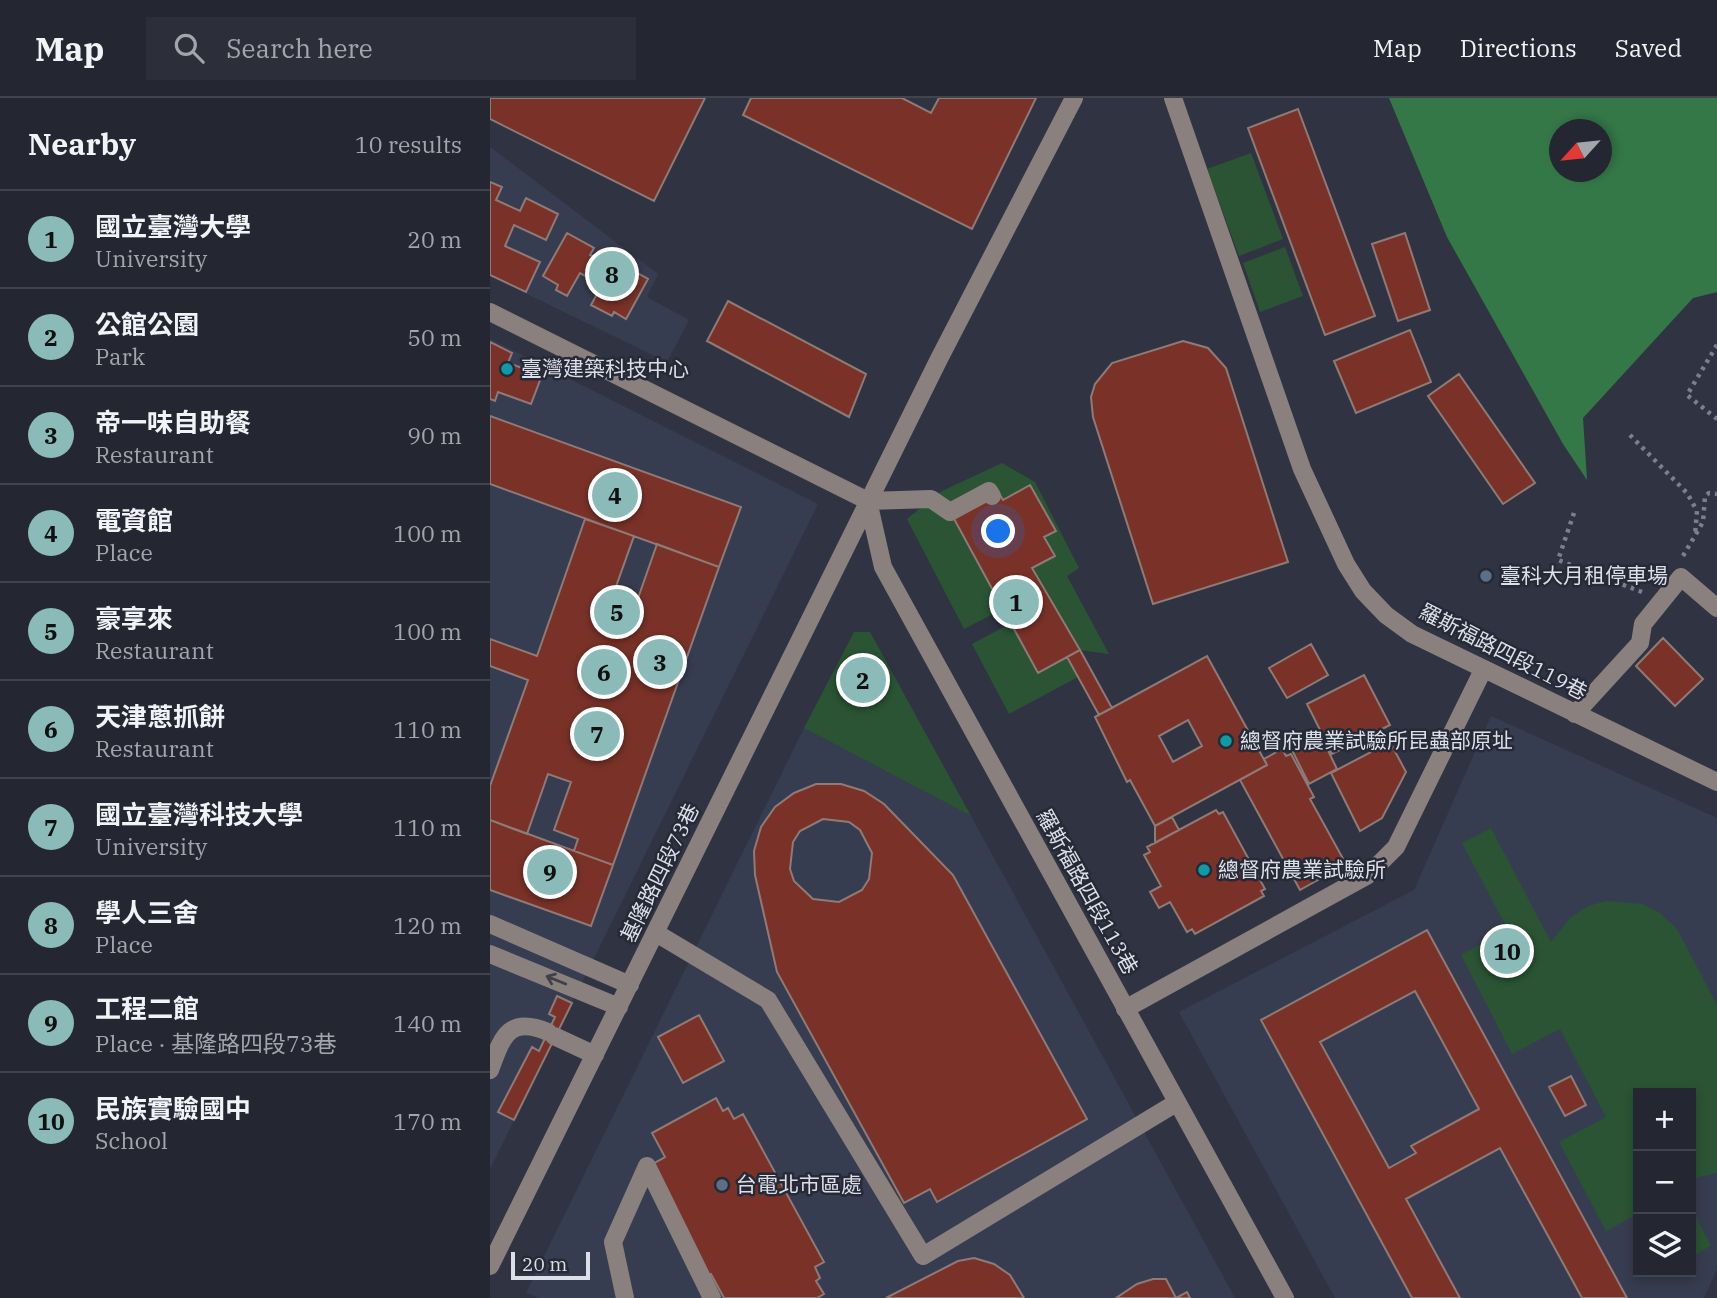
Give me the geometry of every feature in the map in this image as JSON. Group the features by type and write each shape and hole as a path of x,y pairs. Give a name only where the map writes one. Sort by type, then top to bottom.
{"street":[{"name":"基隆路四段73巷","path":"490,1266 868,500 1074,98"},
{"name":"羅斯福路四段119巷","path":"1173,98 1302,469 1346,564 1363,591 1386,615 1412,634 1717,782"},
{"path":"490,312 868,500 931,499 950,512 989,491 992,496"},
{"name":"羅斯福路四段113巷","path":"868,500 883,566 1285,1298"},
{"path":"1575,714 1640,643 1643,624 1681,578 1717,608"},
{"path":"1125,1009 1368,874 1396,847 1483,670"},
{"path":"490,925 630,985"},
{"path":"656,933 768,999 923,1256 1176,1103"},
{"path":"490,954 619,1007"},
{"path":"490,1070 501,1041 512,1029 529,1025 595,1055"},
{"path":"625,1298 613,1242 647,1166 712,1298"}],"path":[{"path":"1717,345 1686,395 1717,419"},
{"path":"1630,435 1687,493 1697,511 1695,535 1703,522 1705,496 1709,492 1717,494"},
{"path":"1574,513 1558,560 1662,600"}],"shaded area":[{"path":"490,147 658,274 647,297 689,320 667,362 490,276"},
{"path":"490,339 818,504 490,1169"},
{"path":"1491,716 1717,818 1717,1269 1704,1298 1335,1298 1179,1012 1414,890"},
{"path":"804,728 971,816 1235,1298 540,1298 526,1293"}],"green space":[{"path":"1389,98 1717,98 1717,292 1693,298 1583,418 1587,480 1563,444 1447,237"},
{"path":"1251,153 1283,239 1239,256 1207,169"},
{"path":"1285,247 1303,296 1260,312 1243,263"},
{"path":"1002,463 1035,482 1079,568 1067,576 1109,654 1080,650 1032,568 1044,537 1055,531 1030,486 1003,500 1000,493 1003,609 964,629 907,519 940,492"},
{"path":"1011,623 1038,673 1067,657 1078,677 1009,714 972,644"},
{"path":"854,632 870,632 971,816 804,728"},
{"path":"1491,828 1551,942 1570,918 1588,906 1606,901 1642,904 1660,913 1677,929 1717,1005 1717,1173 1696,1178 1696,1088 1633,1088 1633,1217 1606,1231 1559,1142 1606,1117 1560,1029 1512,1054 1461,955 1508,930 1462,843"},
{"path":"1696,1217 1711,1246 1696,1254"}],"building":[{"path":"490,98 705,98 654,201 490,119"},
{"path":"751,98 902,98 931,113 939,98 1036,98 972,229 743,115"},
{"path":"1298,109 1375,316 1325,335 1248,128"},
{"path":"490,182 502,187 496,200 520,211 526,198 558,214 546,240 514,225 505,246 540,262 526,292 490,275"},
{"path":"567,233 594,248 590,255 609,265 612,259 648,279 626,319 614,312 612,316 591,305 602,285 580,273 567,296 556,290 558,285 543,276"},
{"path":"1405,233 1430,310 1398,321 1372,244"},
{"path":"728,301 866,374 849,417 707,341"},
{"path":"1410,330 1431,382 1356,413 1334,361"},
{"path":"1183,341 1208,348 1226,368 1288,562 1153,604 1093,417 1091,397 1095,384 1112,363"},
{"name":"臺灣建築科技中心","path":"490,342 512,353 508,363 542,375 531,404 498,392 495,401 490,399"},
{"path":"1459,374 1535,483 1503,504 1428,396"},
{"path":"490,416 741,507 719,567 490,484"},
{"path":"1030,485 1056,531 1044,537 1055,556 1032,568 1080,650 1038,673 953,517 999,493 1003,500"},
{"path":"585,519 634,536 613,595 636,604 657,544 719,567 613,865 574,851 578,839 554,830 571,782 548,774 527,834 490,820 490,786 528,680 490,666 490,639 537,656"},
{"path":"1663,638 1703,679 1675,706 1636,666"},
{"path":"1311,644 1328,675 1287,698 1269,668"},
{"path":"1080,650 1112,708 1099,715 1067,657"},
{"name":"總督府農業試驗所昆蟲部原址","path":"1207,656 1267,765 1155,826 1130,780 1127,782 1095,717","holes":["1188,720 1202,746 1173,762 1159,736"]},
{"path":"1364,675 1390,725 1332,754 1307,704"},
{"path":"1322,738 1337,769 1309,784 1293,752"},
{"path":"1390,742 1406,772 1382,818 1360,831 1331,773"},
{"name":"總督府農業試驗所","path":"1282,749 1286,756 1291,754 1314,797 1310,799 1346,864 1300,890 1240,780 1267,765 1264,759"},
{"path":"816,784 841,784 864,791 884,804 953,875 1087,1119 937,1202 930,1189 904,1203 777,972 755,875 754,851 761,827 775,807 794,793","holes":["823,819 849,822 860,830 872,853 869,879 862,890 839,902 813,899 794,881 790,869 793,842 800,831"]},
{"name":"總督府農業試驗所","path":"1216,810 1219,814 1223,812 1265,889 1261,891 1264,896 1195,934 1192,929 1187,932 1170,902 1159,908 1150,892 1161,886 1144,855 1150,852 1147,847"},
{"path":"1172,817 1179,830 1155,843 1155,826"},
{"path":"490,820 613,865 591,926 490,890"},
{"path":"1427,930 1627,1298 1582,1298 1500,1148 1406,1199 1460,1298 1412,1298 1261,1020","holes":["1415,991 1479,1109 1411,1146 1416,1153 1389,1168 1320,1042"]},
{"path":"557,996 572,1003 514,1120 498,1112 532,1047 539,1051 555,1017 549,1014"},
{"path":"699,1015 724,1061 683,1083 658,1037"},
{"path":"1571,1076 1586,1105 1565,1116 1549,1087"},
{"name":"台電北市區處","path":"716,1098 723,1111 728,1108 734,1119 743,1114 824,1262 815,1267 820,1278 816,1281 824,1294 817,1298 724,1298 711,1274 703,1277 651,1165 665,1157 652,1133"},
{"path":"974,1258 994,1264 1010,1275 1024,1298 886,1298 958,1261"},
{"path":"1153,1279 1166,1279 1176,1298 1116,1298 1137,1284"},
{"path":"1187,1292 1190,1298 1176,1298"}],"place":[{"name":"學人三舍","path":"612,274"},
{"name":"臺灣建築科技中心","path":"507,369"},
{"name":"電資館","path":"615,495"},
{"name":"臺科大月租停車場","path":"1486,576"},
{"name":"國立臺灣大學","path":"1016,602"},
{"name":"豪享來","path":"617,612"},
{"name":"帝一味自助餐","path":"660,662"},
{"name":"天津蔥抓餅","path":"604,672"},
{"name":"公館公園","path":"863,680"},
{"name":"國立臺灣科技大學","path":"597,734"},
{"name":"總督府農業試驗所昆蟲部原址","path":"1226,741"},
{"name":"總督府農業試驗所","path":"1204,870"},
{"name":"工程二館","path":"550,872"},
{"name":"民族實驗國中","path":"1507,951"},
{"name":"台電北市區處","path":"722,1185"}]}
